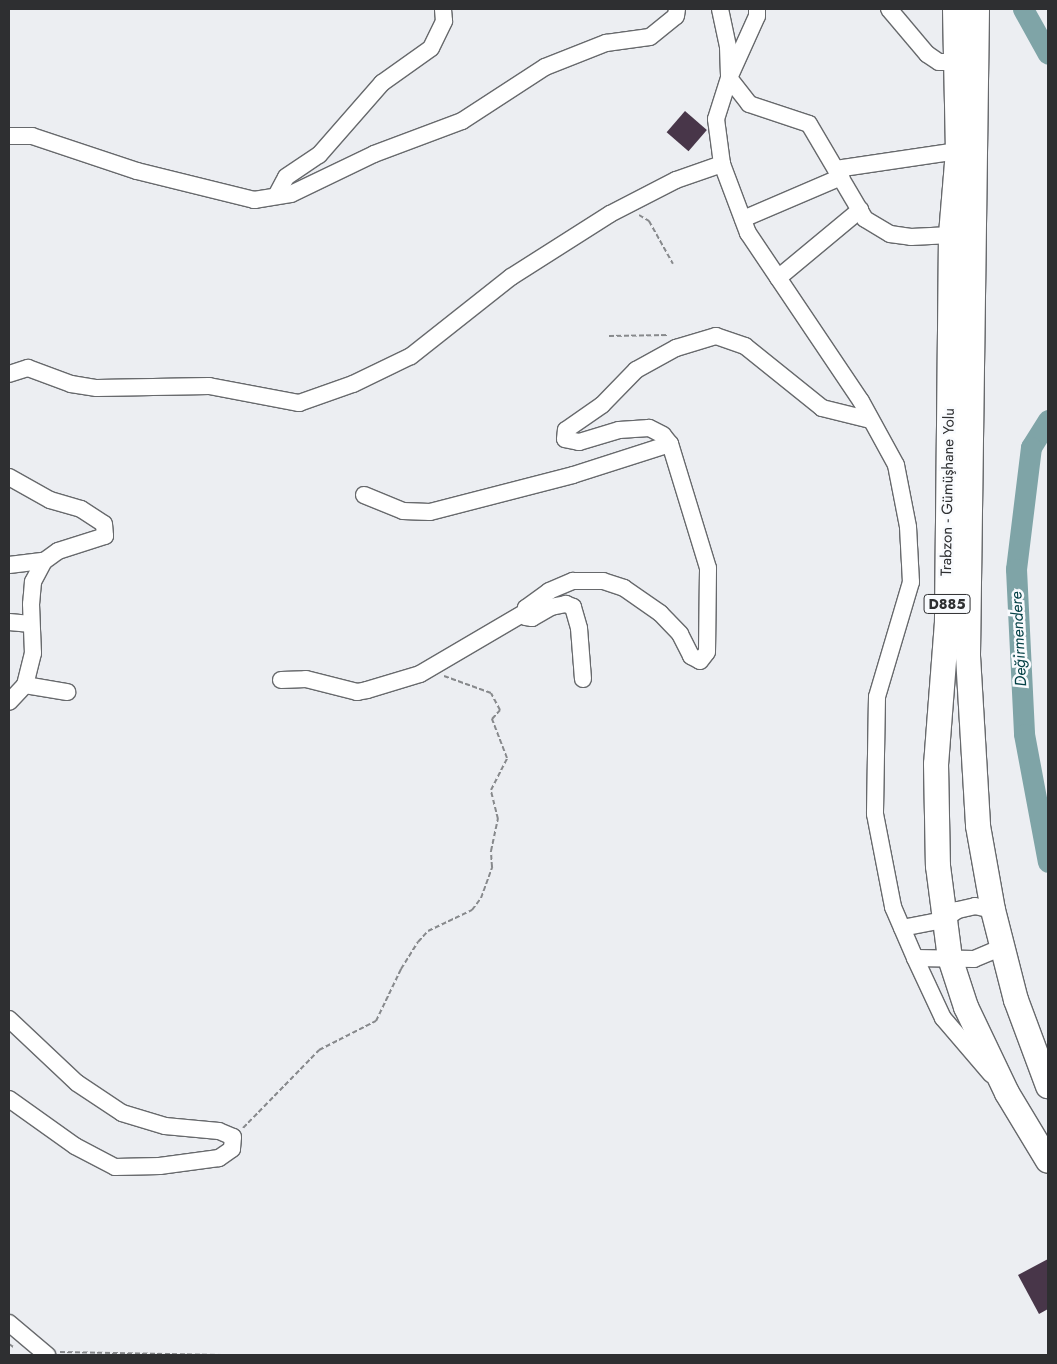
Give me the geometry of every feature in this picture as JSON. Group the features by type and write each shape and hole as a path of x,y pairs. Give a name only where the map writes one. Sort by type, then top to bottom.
{"highway":[{"name":"Trabzon - Gümüşhane Yolu","path":"977,9 972,230 968,656 978,826 992,910 1016,1000 1048,1086"},
{"name":"Trabzon - Gümüşhane Yolu","path":"955,16 958,151 951,236 947,622 935,811 943,920 950,958 966,1008 1007,1093 1048,1161"}],"street":[{"path":"276,196 286,176 319,156 382,83 431,48 444,21 444,9"},
{"path":"9,136 32,136 137,171 254,200 291,194 374,154 462,121 545,67 606,43 650,37 676,16 677,9"},
{"path":"720,9 728,47 729,78 749,104 809,124 865,219 890,234 911,237 951,236"},
{"path":"757,9 757,16 729,78 716,120 722,164 748,233 871,420 896,464 908,527 911,582 877,697 875,814 893,907 943,1018 1007,1093"},
{"path":"889,9 927,54 939,62 956,62"},
{"path":"743,219 838,173 958,151"},
{"path":"9,374 28,368 70,384 97,388 208,386 299,403 353,384 410,356 511,277 610,214 676,180 722,164"},
{"path":"778,278 860,210"},
{"path":"281,680 314,680 357,692 420,674 524,613 549,591 573,581 602,581 624,588 660,613 680,634 691,656 700,661 707,652 708,568 670,444 663,435 649,428 620,430 579,442 564,440 566,430 602,405 636,370 676,348 716,336 745,346 822,408 871,420"},
{"path":"364,495 403,511 430,512 572,476 670,444"},
{"path":"9,477 50,500 81,509 104,524 105,536 58,551 44,562 33,582 31,624 33,653 25,685 9,702"},
{"path":"9,565 44,562"},
{"path":"524,613 532,618 551,607 566,604 573,607 579,628 583,679"},
{"path":"9,622 31,624"},
{"path":"25,685 67,692"},
{"path":"902,928 943,920 958,910 975,906 992,910"},
{"path":"915,958 974,958 1002,947"},
{"path":"9,1019 77,1083 122,1113 165,1126 219,1131 233,1137 232,1148 219,1158 160,1166 115,1167 75,1146 9,1100"},
{"path":"9,1323 45,1354"}],"path":[{"path":"635,213 648,221 673,264"},
{"path":"610,336 671,335"},
{"path":"233,1137 276,1098 284,1084 319,1050 376,1021 401,969 428,931 472,910 481,898 492,867 491,851 498,819 491,790 507,758 492,719 500,710 491,694 454,678 420,674"},
{"path":"45,1354 222,1355"}],"building":[{"path":"685,111 707,130 689,151 667,132"},
{"path":"1048,1259 1048,1309 1039,1314 1018,1275"}],"waterway":[{"name":"Değirmendere","path":"1023,9 1048,54"},
{"name":"Değirmendere","path":"1048,420 1031,447 1016,569 1024,734 1048,862"}]}
